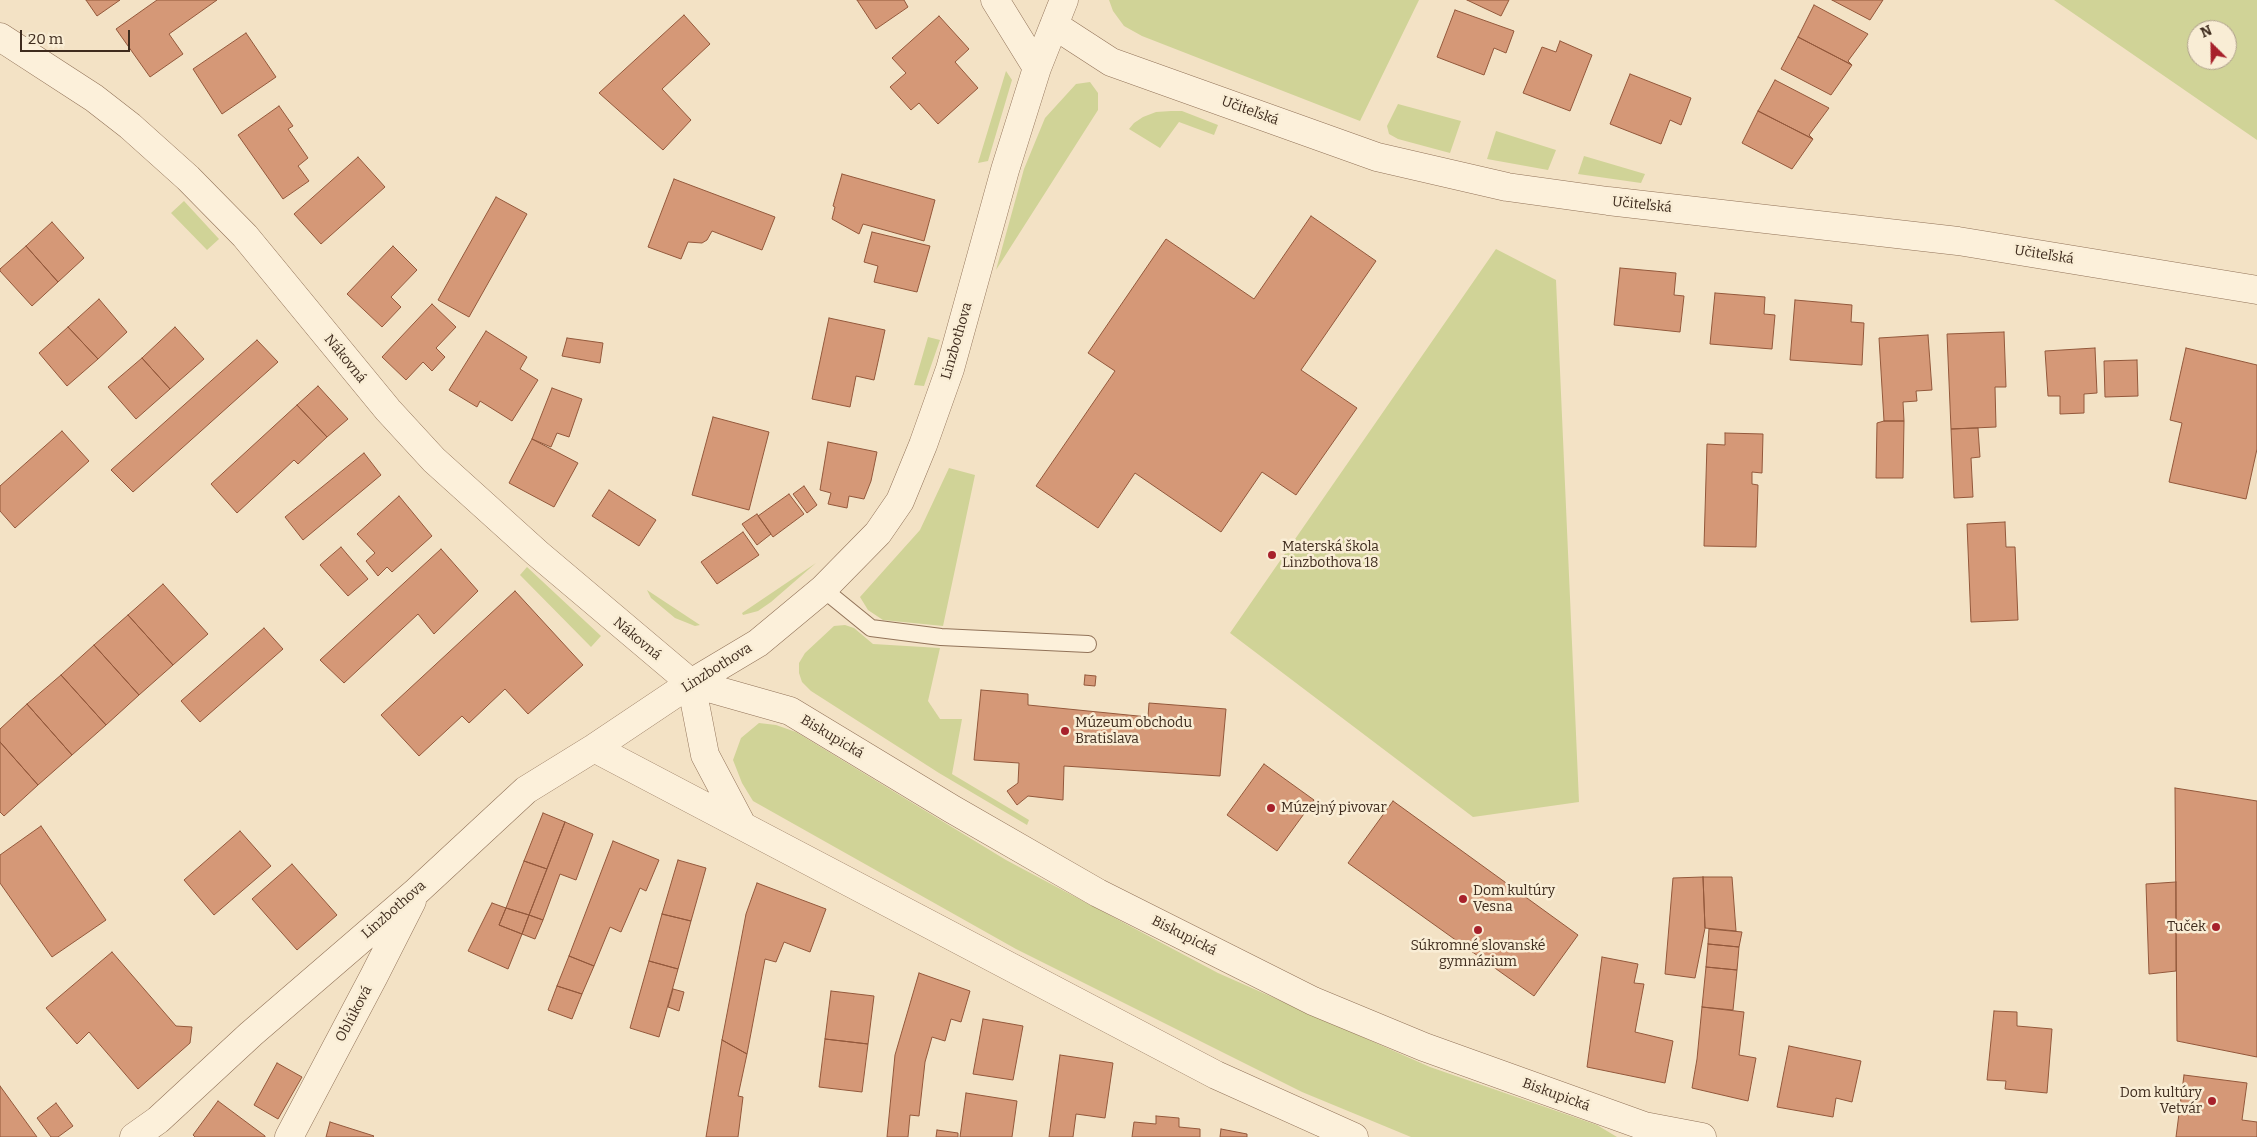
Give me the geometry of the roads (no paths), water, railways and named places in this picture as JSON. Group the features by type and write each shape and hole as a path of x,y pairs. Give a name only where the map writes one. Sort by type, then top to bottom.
{"street":[{"path":"995,0 1037,68"},
{"name":"Linzbothova","path":"134,1137 158,1120 251,1034 417,890 526,790 594,748 691,683 758,643 823,589 878,533 900,501 923,446 950,369 1005,170 1037,68 1064,0"},
{"name":"Učiteľská","path":"1054,25 1111,62 1377,157 1507,187 1608,201 1958,241 2257,290"},
{"name":"Nákovná","path":"0,37 94,98 123,120 188,178 244,236 388,410 434,460 536,554 691,683"},
{"path":"691,683 705,755 742,824"},
{"name":"Biskupická","path":"691,683 790,711 952,809 1098,893 1313,1001 1424,1047 1642,1132 1702,1137"},
{"path":"594,748 742,824 1216,1075 1354,1137"},
{"name":"Oblúková","path":"289,1137 417,890"}],"lane":[{"path":"823,589 871,628 941,637 1088,644"}],"place":[{"name":"Materská škola Linzbothova 18","path":"1272,555"},
{"name":"Múzeum obchodu Bratislava","path":"1065,731"},
{"name":"Múzejný pivovar","path":"1271,808"},
{"name":"Dom kultúry Vesna","path":"1463,899"},
{"name":"Tuček","path":"2216,927"},
{"name":"Súkromné slovanské gymnázium","path":"1478,930"},
{"name":"Dom kultúry Vetvár","path":"2212,1101"}]}
